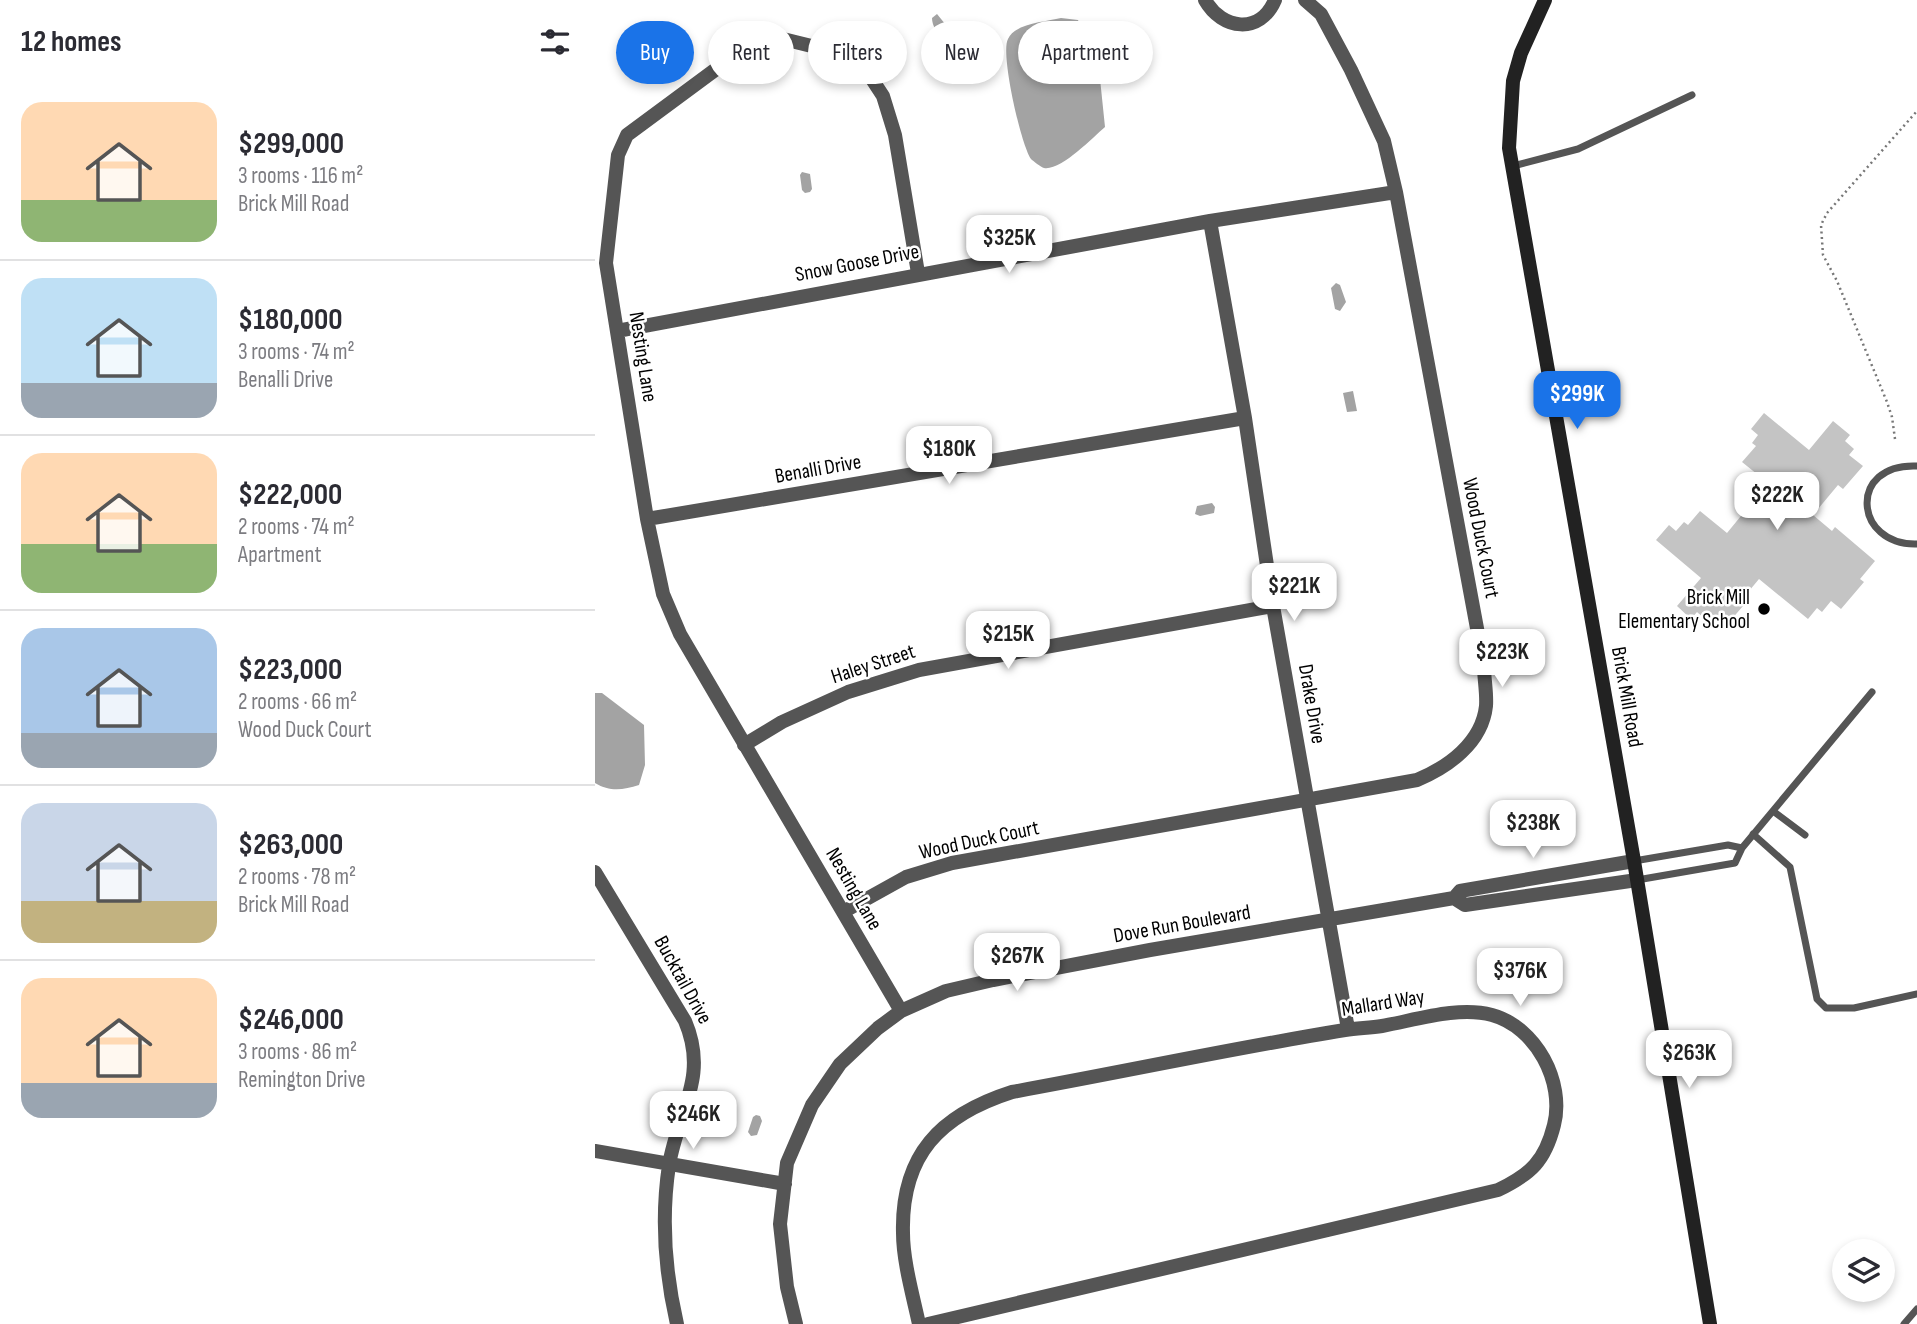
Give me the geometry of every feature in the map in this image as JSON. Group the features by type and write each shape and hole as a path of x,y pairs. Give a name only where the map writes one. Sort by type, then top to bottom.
{"street":[{"path":"1205,0 1219,18 1240,25 1262,18 1272,8 1275,0"},
{"name":"Wood Duck Court","path":"843,912 906,877 952,863 1417,780 1438,771 1459,756 1479,729 1486,706 1484,666 1396,192 1384,141 1321,14 1305,0"},
{"name":"Brick Mill Road","path":"1545,0 1521,53 1513,81 1510,148 1634,861 1710,1324"},
{"name":"Nesting Lane","path":"901,1011 680,634 663,594 647,519 606,263 618,155 627,135 746,47 779,38 840,53 866,70 883,96 895,135 918,273"},
{"name":"Snow Goose Drive","path":"617,331 918,273 1210,221 1396,192"},
{"name":"Drake Drive","path":"1210,221 1245,418 1273,606 1348,1029"},
{"name":"Benalli Drive","path":"647,519 1245,418"},
{"name":"Haley Street","path":"744,745 782,722 848,692 919,670 1273,606"},
{"name":"Dove Run Boulevard","path":"796,1324 787,1287 780,1224 787,1163 812,1105 840,1063 901,1011 946,991 993,980 1454,898 1460,891 1634,861"},
{"name":"Bucktail Drive","path":"595,872 685,1020 693,1040 693,1084 669,1164 664,1212 670,1295 677,1324"},
{"name":"Dove Run Boulevard","path":"1454,898 1465,905 1637,880"},
{"name":"Mallard Way","path":"919,1324 902,1236 909,1177 929,1140 983,1101 1012,1092 1348,1029 1467,1013 1492,1015 1512,1024 1531,1040 1546,1061 1554,1088 1556,1115 1550,1142 1538,1163 1522,1179 1498,1190 928,1324"},
{"path":"595,1152 785,1184"}],"lane":[{"path":"1513,166 1578,149 1692,95"},
{"path":"1917,466 1902,465 1881,473 1871,484 1868,509 1871,521 1879,533 1893,542 1917,544"},
{"path":"1637,880 1735,863 1753,834 1872,692"},
{"path":"1773,811 1805,835"},
{"path":"1753,834 1790,867 1817,999 1826,1008 1854,1008 1917,995"},
{"path":"1634,861 1728,845 1742,848"},
{"path":"1903,1324 1917,1309"}],"path":[{"path":"1895,439 1887,402 1837,281 1823,255 1821,225 1827,213 1917,111"}],"shaded area":[{"path":"937,14 943,21 932,21"},
{"path":"1061,18 1078,21 1046,21"},
{"path":"1017,30 1018,84 1101,84 1105,127 1067,159 1051,168 1044,168 1031,159 1022,136 1009,79 1006,48 1008,39"},
{"path":"802,172 810,174 810,192 805,193 802,190"},
{"path":"1336,283 1340,285 1346,302 1340,311 1335,309 1331,288"},
{"path":"1353,391 1357,411 1347,412 1343,393"},
{"path":"1212,503 1215,507 1214,513 1200,516 1195,514 1197,506"},
{"path":"595,693 602,693 644,725 645,765 639,785 617,789 595,783"},
{"path":"756,1115 760,1116 762,1121 757,1135 751,1136 748,1132"}],"building":[{"path":"1764,413 1809,450 1833,421 1850,435 1845,441 1854,449 1849,455 1863,466 1843,489 1838,485 1813,515 1832,531 1835,527 1875,561 1860,579 1864,582 1841,609 1831,601 1822,612 1817,608 1808,619 1759,579 1739,603 1743,606 1724,628 1709,615 1706,620 1697,612 1691,619 1677,606 1701,578 1656,540 1669,525 1676,531 1684,522 1688,525 1700,511 1727,533 1768,483 1742,462 1756,446 1752,443 1758,435 1751,429"}],"place":[{"name":"Brick Mill Elementary School","path":"1764,609"}]}
